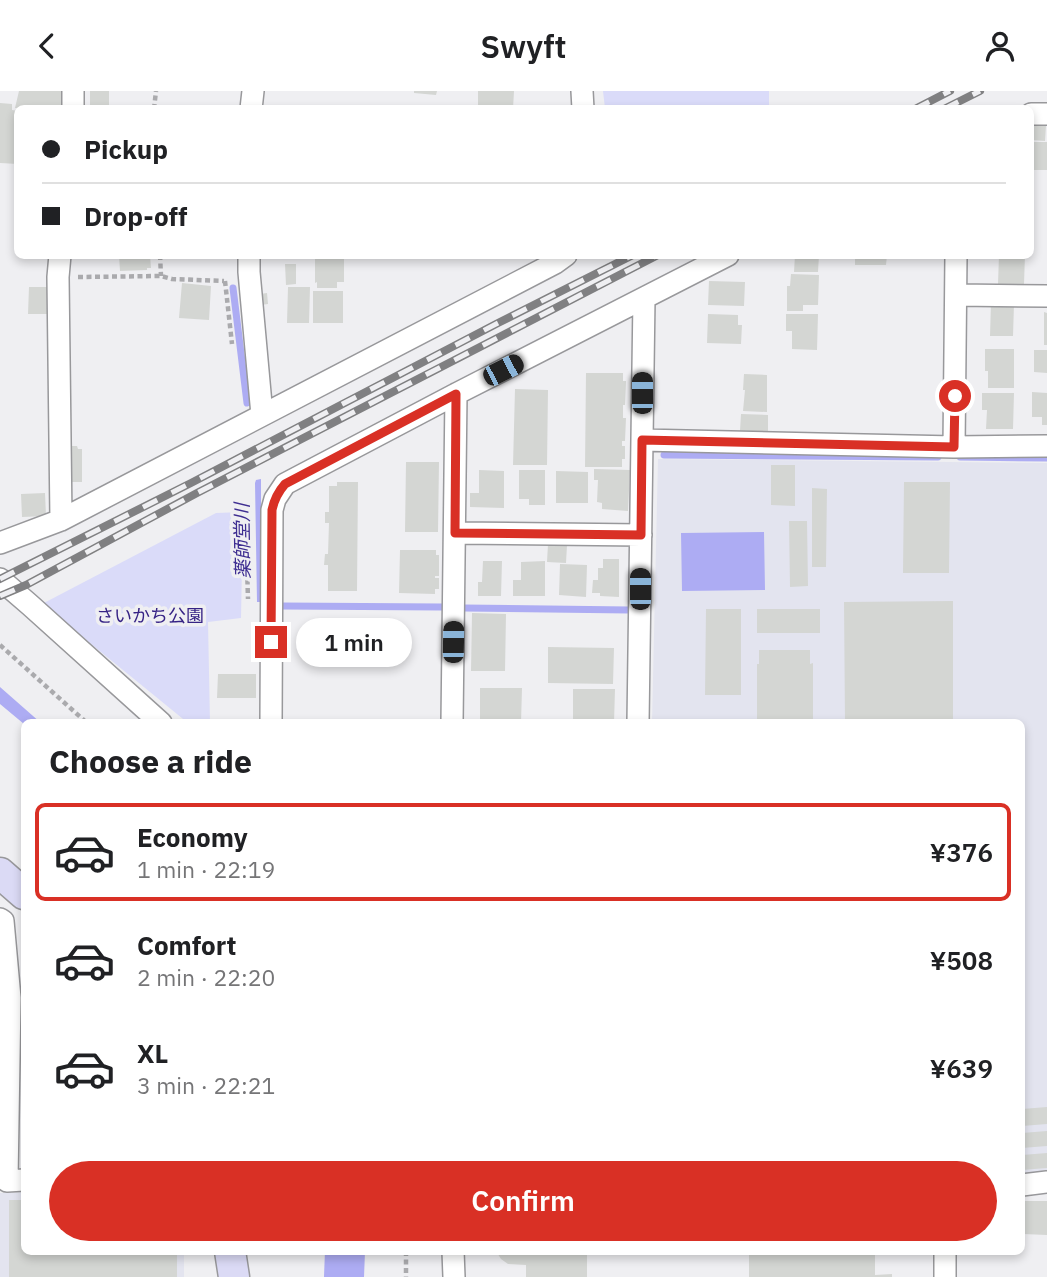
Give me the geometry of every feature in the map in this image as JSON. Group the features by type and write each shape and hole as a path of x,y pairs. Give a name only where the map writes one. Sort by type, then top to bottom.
{"street":[{"path":"60,259 61,520"},
{"path":"249,259 262,415"},
{"path":"0,543 61,520 560,259"},
{"path":"271,719 272,510 278,493 285,484 720,259"},
{"path":"954,447 956,259"},
{"path":"956,295 1047,296"},
{"path":"638,719 644,298"},
{"path":"452,719 456,394"},
{"path":"642,440 954,447 1047,446"},
{"path":"455,533 641,535"},
{"path":"0,579 157,719"},
{"path":"0,873 21,891"},
{"path":"0,919 3,921 8,1181 21,1180"},
{"path":"1025,1185 1047,1182"},
{"path":"231,1255 234,1277"},
{"path":"453,1255 454,1277"},
{"path":"945,1255 945,1277"}],"path":[{"path":"160,259 161,276"},
{"path":"58,277 161,276 172,279 224,281"},
{"path":"0,645 82,719"},
{"path":"406,1255 407,1277"}],"shaded area":[{"path":"658,459 1047,463 1047,1175 1025,1177 1025,719 652,719"},
{"path":"21,1192 21,1255 184,1255 184,1277 0,1277 0,1193"}],"green space":[{"path":"603,91 769,91 769,105 605,105"},
{"name":"さいかち公園","path":"243,512 241,618 208,622 210,719 183,719 42,604 216,513"}],"water":[{"path":"261,479 261,602 257,602 255,483"},
{"path":"764,532 765,590 682,591 681,533"},
{"path":"0,687 36,719 21,719 21,722 0,704"}],"building":[{"path":"19,91 64,91 63,105 16,105"},
{"path":"90,91 109,91 109,105 90,105"},
{"path":"414,91 437,91 436,95"},
{"path":"478,91 514,91 513,105 478,105"},
{"path":"0,103 12,104 14,164 0,163"},
{"path":"1034,124 1046,125 1045,141 1034,140"},
{"path":"1034,142 1047,142 1047,170 1034,170"},
{"path":"119,259 150,259 151,268 147,270 120,271"},
{"path":"315,259 344,259 344,282 337,282 337,288 317,288 317,282 315,283"},
{"path":"795,259 819,259 818,272 794,272"},
{"path":"855,259 887,259 886,265 855,265"},
{"path":"999,259 1025,259 1024,284 998,284"},
{"path":"285,264 296,264 296,284 286,285"},
{"path":"791,274 819,275 818,305 803,305 803,311 787,311 787,286 790,286"},
{"path":"709,281 745,282 744,306 708,305"},
{"path":"182,283 211,286 209,320 179,318"},
{"path":"29,287 50,287 50,314 28,314"},
{"path":"288,287 310,287 309,323 287,323"},
{"path":"313,291 343,291 343,323 313,323"},
{"path":"267,293 268,304 261,305 260,294"},
{"path":"991,303 1014,304 1013,336 990,336"},
{"path":"1044,312 1047,313 1047,345 1044,345"},
{"path":"708,314 738,315 738,325 742,325 741,344 707,343"},
{"path":"786,314 818,314 817,350 792,349 792,331 786,331"},
{"path":"985,349 1014,349 1014,388 988,388"},
{"path":"1034,350 1047,350 1047,373 1034,372"},
{"path":"586,373 623,373 623,381 626,381 623,418 626,418 625,441 622,441 622,446 625,446 625,459 622,459 622,467 585,467"},
{"path":"744,374 767,375 767,412 743,411"},
{"path":"515,389 548,390 547,465 513,465"},
{"path":"1032,392 1047,393 1047,425 1042,425 1042,417 1032,417"},
{"path":"982,393 1014,393 1013,429 986,429 987,410 982,410"},
{"path":"741,414 768,415 768,432 740,431"},
{"path":"66,446 82,449 82,482 67,482"},
{"path":"406,462 439,462 438,532 405,532"},
{"path":"771,465 795,465 795,506 771,505"},
{"path":"594,469 630,470 628,511 602,509 602,503 597,502 598,480 594,480"},
{"path":"479,470 504,471 504,508 470,507 470,493 479,493"},
{"path":"519,470 545,470 545,505 529,505 529,499 519,499"},
{"path":"556,471 588,472 588,503 556,503"},
{"path":"337,482 358,482 357,591 328,591 328,565 324,565 325,554 328,554 329,523 325,523 325,512 329,512 329,486 337,486"},
{"path":"904,482 950,482 949,573 903,573"},
{"path":"812,488 827,489 826,567 812,567"},
{"path":"45,493 46,516 22,517 21,494"},
{"path":"789,521 807,521 808,586 790,587"},
{"path":"548,544 567,545 566,563 547,562"},
{"path":"400,550 436,550 436,555 439,555 439,576 435,578 439,578 439,589 435,589 435,594 399,593"},
{"path":"603,559 619,559 619,597 592,593 593,580 598,580 598,568 603,568"},
{"path":"483,561 502,561 501,596 478,596"},
{"path":"545,561 545,596 513,596 513,580 521,580 521,562"},
{"path":"560,564 587,565 586,597 559,595"},
{"path":"953,601 953,719 845,719 844,602"},
{"path":"706,609 741,609 741,695 705,695"},
{"path":"757,609 820,609 820,633 757,633"},
{"path":"472,613 506,614 505,671 471,671"},
{"path":"548,647 614,648 613,684 548,683"},
{"path":"759,650 810,650 810,664 813,663 813,719 757,719"},
{"path":"218,674 256,674 256,698 217,698"},
{"path":"480,688 522,688 521,719 480,719"},
{"path":"573,689 615,689 614,719 573,719"},
{"path":"1047,1107 1047,1124 1025,1126 1025,1109"},
{"path":"1047,1131 1047,1146 1025,1148 1025,1133"},
{"path":"1047,1153 1047,1168 1025,1170 1025,1155"},
{"path":"9,1200 21,1200 21,1255 177,1255 177,1277 9,1277"},
{"path":"1025,1201 1047,1201 1047,1235 1025,1234"},
{"path":"498,1255 587,1255 587,1277 526,1277 526,1265 508,1264"},
{"path":"749,1255 875,1255 875,1275 892,1274 892,1277 749,1277"}],"waterway":[{"name":"薬師堂川","path":"233,288 247,403"},
{"path":"664,455 938,457"},
{"path":"960,457 1047,458"},
{"path":"282,606 442,607"},
{"path":"464,608 629,610"},
{"path":"344,1277 345,1255"}],"railway":[{"path":"923,105 950,91"},
{"path":"952,105 980,91"},
{"path":"0,579 625,259"},
{"path":"0,596 26,585 197,493 650,259"}],"route":[{"path":"271,642 272,510 281,488 456,394 455,533 641,535 642,440 954,447 955,396"}]}
